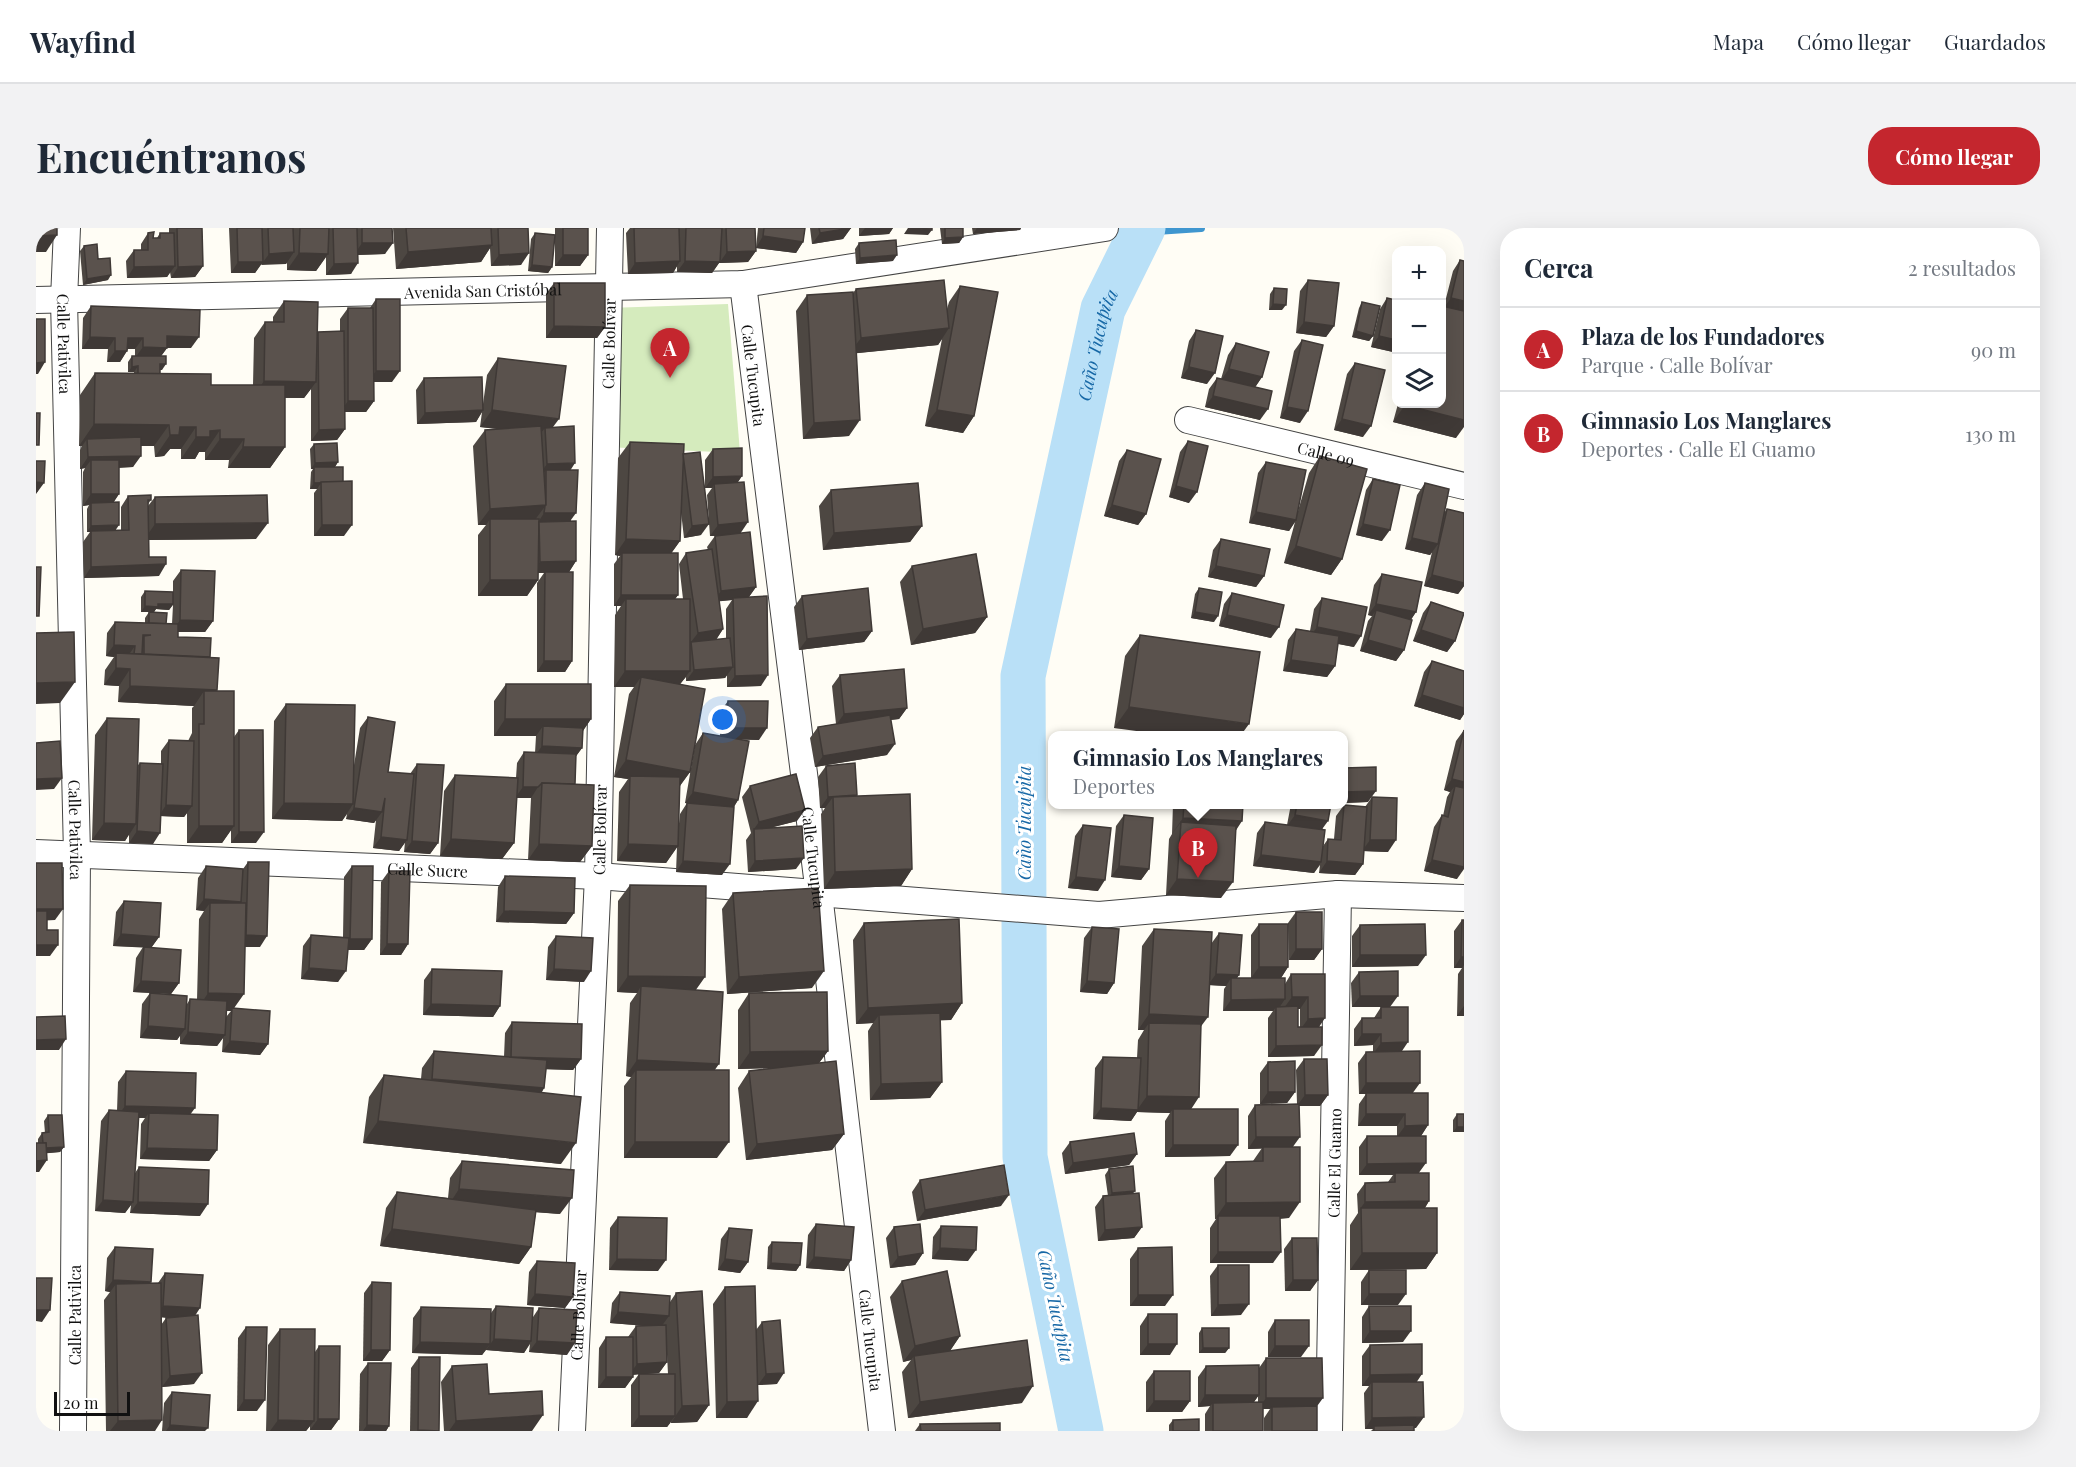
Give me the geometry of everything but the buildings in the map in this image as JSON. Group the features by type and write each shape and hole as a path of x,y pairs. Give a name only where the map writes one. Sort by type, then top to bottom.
{"street":[{"name":"Calle Pativilca","path":"67,228 64,300 77,854 73,1431"},
{"name":"Calle Bolívar","path":"572,1431 598,876 610,228"},
{"name":"Avenida San Cristóbal","path":"36,300 743,284 1086,230"},
{"name":"Calle Tucupita","path":"743,284 819,894 882,1431"},
{"name":"Calle 09","path":"1188,420 1464,486"},
{"name":"Calle Sucre","path":"36,853 598,876 1099,915 1338,894 1464,898"},
{"name":"Calle El Guamo","path":"1329,1431 1338,894"},
{"path":"873,1431 882,1431"}],"green space":[{"path":"728,304 740,453 605,447 608,308"}],"waterway":[{"name":"Caño Tucupita","path":"1081,1431 1025,1157 1023,676 1103,309 1143,228"},
{"path":"1141,232 1201,228"}],"place":[{"name":"Plaza de los Fundadores","path":"670,378"},
{"name":"Gimnasio Los Manglares","path":"1198,878"}]}
